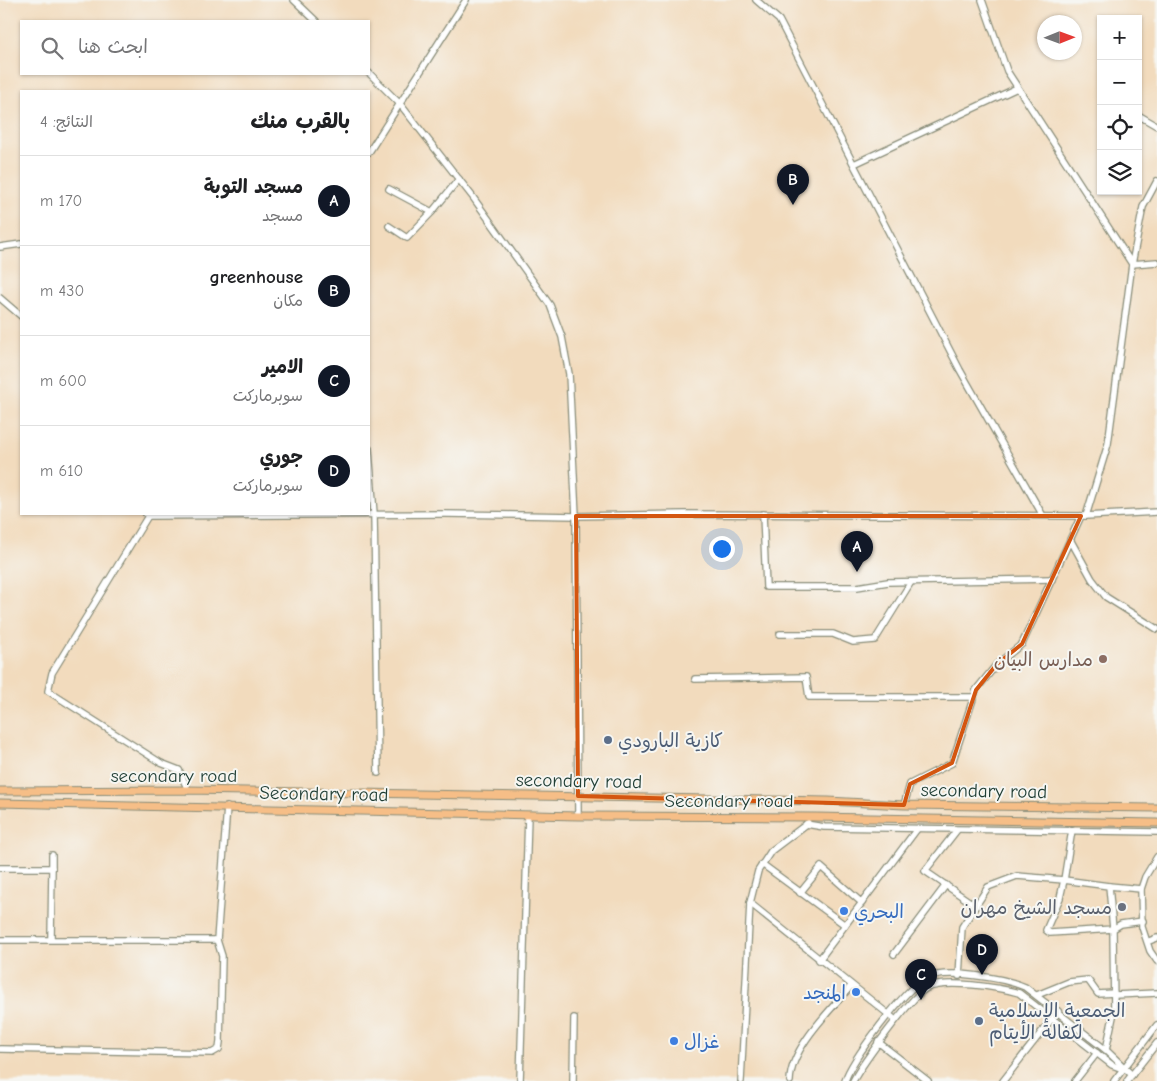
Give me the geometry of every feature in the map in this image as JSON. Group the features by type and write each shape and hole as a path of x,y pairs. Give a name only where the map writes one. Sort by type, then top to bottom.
{"main road":[{"name":"secondary road","path":"0,791 188,790 828,801 904,805 1157,808"},
{"name":"Secondary road","path":"0,803 578,816 815,817 1157,823"}],"street":[{"path":"294,0 315,20"},
{"path":"370,150 466,0"},
{"path":"756,0 779,20 960,370 1042,514"},
{"path":"982,0 1006,71 1132,264"},
{"path":"370,74 400,104 459,179 550,305 562,337 569,374 576,516 578,816"},
{"path":"854,164 1018,88"},
{"path":"1142,117 1157,126"},
{"path":"389,226 407,238 432,212 459,179"},
{"path":"904,805 910,784 952,763 976,690 997,664 1022,644 1084,516 1108,444 1132,264 1143,206 1157,181"},
{"path":"389,189 432,212"},
{"path":"0,247 20,244"},
{"path":"1132,264 1157,262"},
{"path":"0,298 20,315"},
{"path":"370,462 374,514 378,773"},
{"path":"370,514 576,516 1042,514 1084,516 1157,512"},
{"path":"763,514 766,587 857,587 888,582 1052,579"},
{"path":"147,515 52,673 48,691 161,763 179,770 188,790"},
{"path":"1072,541 1092,579 1106,598 1157,629"},
{"path":"780,634 833,634 854,642 875,640 912,582"},
{"path":"695,679 806,677 809,697 974,697"},
{"path":"0,1049 212,1053 219,1049 222,956 217,940 227,807"},
{"path":"520,1081 528,815"},
{"path":"741,1081 750,904 758,871 771,851 815,817"},
{"path":"1072,821 1072,831 1060,898 1046,930 1050,933 1113,929 1121,924 1143,921"},
{"path":"806,824 824,828 1157,832"},
{"path":"819,960 917,829"},
{"path":"957,830 925,871 976,906"},
{"path":"51,939 52,855"},
{"path":"1157,859 1145,877 1141,889 1142,927 1150,951 1157,961"},
{"path":"762,864 845,925"},
{"path":"800,893 820,867 862,903"},
{"path":"0,868 52,868"},
{"path":"959,976 962,927 988,887 1017,876 1141,889"},
{"path":"894,954 946,885"},
{"path":"1106,1050 1114,1012 1113,929 1109,886"},
{"path":"750,904 851,986 897,1020"},
{"path":"1148,941 1157,938"},
{"path":"0,940 217,940"},
{"path":"845,1081 856,1057 890,1015 924,980 940,975 1010,980 1037,995 1058,1011 1106,1050 1123,1069"},
{"path":"1037,995 1070,982 1088,980 1098,994 1157,993"},
{"path":"853,1081 862,1063 917,995 937,985 1004,989 1018,993 1112,1064 1132,1075"},
{"path":"790,1081 790,1069 795,1058 814,1030 851,986"},
{"path":"1002,1081 1058,1011"},
{"path":"572,1081 574,1018"},
{"path":"1114,1081 1157,1025"},
{"path":"873,1036 879,1043 926,1080"},
{"path":"1127,1081 1157,1043"},
{"path":"1075,1081 1097,1053"}],"highlighted area":[{"path":"576,516 1081,516 1022,644 997,664 976,690 952,763 910,784 904,805 578,796"}],"place":[{"name":"greenhouse","path":"793,205"},
{"name":"مسجد التوبة","path":"857,572"},
{"name":"مدارس البيان","path":"1103,659"},
{"name":"كازية البارودي","path":"608,740"},
{"name":"مسجد الشيخ مهران","path":"1122,907"},
{"name":"البحري","path":"844,911"},
{"name":"جوري","path":"982,975"},
{"name":"المنجد","path":"856,992"},
{"name":"الامير","path":"921,1000"},
{"name":"الجمعية الإسلامية لكفالة الأيتام","path":"979,1021"},
{"name":"غزال","path":"674,1041"}]}
